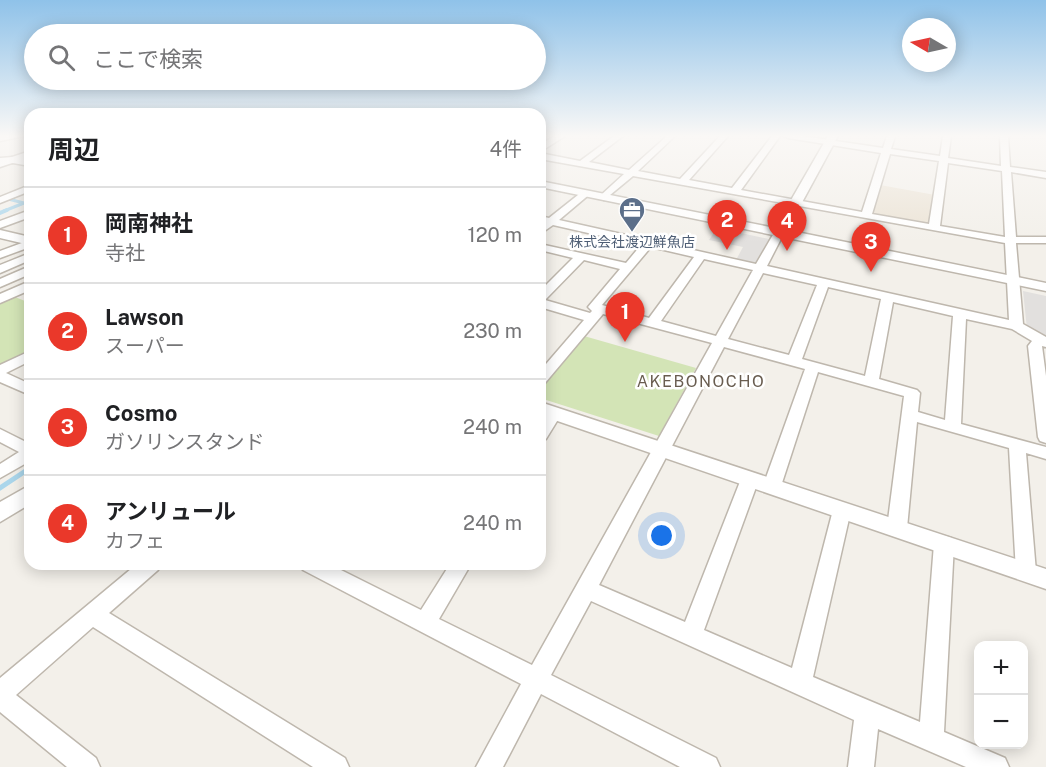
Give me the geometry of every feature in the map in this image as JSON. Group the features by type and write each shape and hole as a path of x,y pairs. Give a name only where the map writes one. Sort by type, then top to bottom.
{"street":[{"path":"604,197 631,172 1012,242 1046,240"},
{"path":"682,182 691,172"},
{"path":"735,191 749,172"},
{"path":"489,767 813,172"},
{"path":"866,215 880,172"},
{"path":"934,228 942,172"},
{"path":"1007,172 1016,326"},
{"path":"1025,172 1046,175"},
{"path":"546,185 1046,287"},
{"path":"0,200 24,190"},
{"path":"546,219 586,193"},
{"path":"0,225 24,215"},
{"path":"546,220 1016,326 1043,342"},
{"path":"0,234 24,240"},
{"path":"596,314 594,308 648,244"},
{"path":"0,255 24,245"},
{"path":"546,248 628,267"},
{"path":"652,324 701,256"},
{"path":"546,292 581,257"},
{"path":"0,269 24,259"},
{"path":"0,283 24,273"},
{"path":"794,361 824,283"},
{"path":"0,299 24,288"},
{"path":"871,382 888,298"},
{"path":"546,304 652,324 912,393 897,528"},
{"path":"546,373 596,314"},
{"path":"953,427 960,314"},
{"path":"1043,342 1035,346 1046,437"},
{"path":"0,370 24,358"},
{"path":"772,486 813,366"},
{"path":"0,376 24,387"},
{"path":"547,410 1036,575 1017,445"},
{"path":"910,415 1046,453"},
{"path":"0,435 24,449"},
{"path":"0,472 24,456"},
{"path":"691,635 750,479"},
{"path":"0,513 24,497"},
{"path":"800,683 842,510"},
{"path":"932,739 944,544"},
{"path":"87,767 0,695 144,570"},
{"path":"322,570 703,766"},
{"path":"425,622 457,570"},
{"path":"586,588 867,713 996,767"},
{"path":"92,614 336,767"},
{"path":"861,767 867,713"}],"shaded area":[{"path":"880,185 935,195 930,224 873,215 871,213"},
{"path":"717,228 769,239 757,262 749,263 736,260 743,247 709,240"},
{"path":"1023,291 1046,296 1046,338 1027,329"}],"green space":[{"path":"15,297 24,301 24,354 0,367 0,304"},
{"path":"584,336 696,368 659,436 546,400 546,380"}],"waterway":[{"path":"4,211 24,203 8,199 10,198"},
{"path":"0,213 7,210"},
{"path":"0,488 24,472"}],"place":[{"name":"株式会社渡辺鮮魚店","path":"632,233"},
{"name":"Lawson","path":"727,250"},
{"name":"アンリュール","path":"787,251"},
{"name":"Cosmo","path":"871,272"},
{"name":"岡南神社","path":"625,342"}],"district":[{"name":"AKEBONOCHO","path":"701,381"}]}
